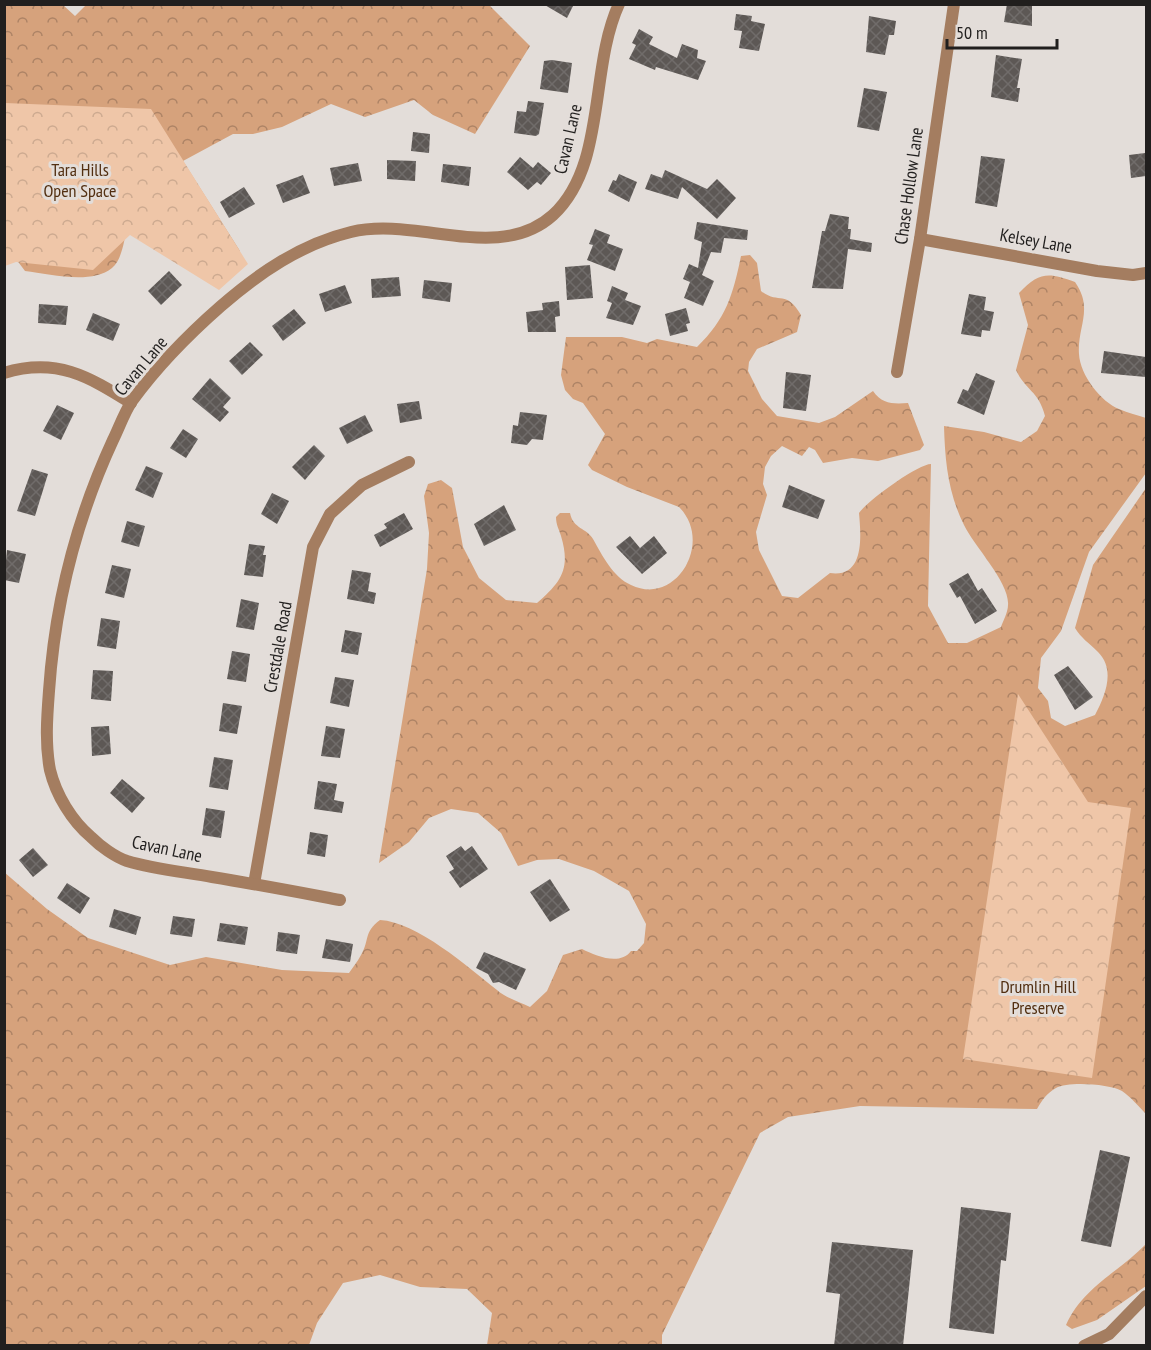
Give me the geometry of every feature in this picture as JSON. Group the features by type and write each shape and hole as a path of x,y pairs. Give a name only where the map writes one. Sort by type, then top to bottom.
{"street":[{"name":"Cavan Lane","path":"340,900 123,860 91,838 68,813 51,772 46,728 53,635 67,568 91,488 130,403 217,309 263,271 314,244 354,231 407,228 478,238 510,238 532,231 554,214 571,195 583,170 605,43 620,4"},
{"name":"Chase Hollow Lane","path":"897,372 920,239 954,4"},
{"name":"Kelsey Lane","path":"920,239 1097,271 1133,275 1146,273"},
{"path":"4,373 30,365 65,370 99,383 130,403"},
{"name":"Crestdale Road","path":"254,884 314,546 330,514 362,484 409,462"},
{"path":"1084,1346 1109,1334 1146,1296"}],"green space":[{"path":"87,4 489,5 530,46 475,134 433,115 414,100 365,117 331,104 282,127 253,134 233,134 183,161 240,251 127,229 118,260 112,268 103,273 70,277 25,271 13,255 5,257 4,5 63,5 75,16"},
{"name":"Tara Hills Open Space","path":"5,103 151,109 248,264 219,290 130,235 93,270 16,262 5,266"},
{"path":"750,255 757,263 761,291 791,302 801,315 797,332 757,349 749,362 748,371 762,399 777,416 819,423 835,417 873,391 888,402 908,403 924,445 920,450 878,461 852,458 823,463 815,450 809,447 802,456 782,446 771,456 765,467 763,484 767,495 756,532 759,550 782,596 798,598 830,573 841,573 850,569 855,562 860,543 859,513 893,484 915,470 931,464 928,606 948,643 967,643 1001,627 1008,608 1007,596 998,576 969,534 954,501 948,477 944,426 984,432 1021,442 1037,431 1045,416 1036,396 1016,370 1028,325 1019,293 1038,278 1051,276 1075,282 1083,301 1079,354 1087,379 1112,405 1146,418 1146,473 1089,552 1061,631 1041,658 1038,688 1048,701 1051,718 1065,726 1095,715 1107,683 1107,667 1098,652 1075,628 1093,565 1146,488 1146,1114 1122,1091 1079,1084 1056,1088 1045,1097 1037,1109 860,1106 788,1117 760,1133 662,1335 662,1345 487,1345 492,1313 467,1289 420,1287 380,1275 343,1283 317,1323 309,1345 5,1345 4,872 47,909 88,938 170,965 206,957 282,970 349,973 364,950 371,929 380,920 394,923 426,937 501,993 530,1007 547,991 563,955 582,949 601,957 621,958 631,951 637,951 644,943 646,924 629,891 594,871 559,859 537,860 518,866 501,833 478,813 451,809 429,818 409,842 379,863 427,569 429,533 424,496 428,484 441,480 452,488 463,547 479,578 506,600 537,603 558,581 562,574 565,557 556,520 560,513 570,513 574,522 590,535 619,577 631,585 647,589 662,587 675,579 685,567 691,553 693,537 689,521 679,507 627,487 592,470 588,465 605,434 583,403 573,399 565,390 561,375 566,337 622,337 647,343 657,339 697,347 707,337 727,306 741,256"},
{"name":"Drumlin Hill Preserve","path":"1018,694 1088,802 1131,808 1092,1078 963,1059"},
{"path":"1146,1244 1146,1286 1097,1320 1072,1329 1066,1325 1082,1300"}],"building":[{"path":"543,4 574,4 567,18"},
{"path":"1007,4 1032,4 1032,26 1004,22"},
{"path":"736,14 752,16 751,21 765,24 759,51 739,48 742,31 734,30"},
{"path":"869,16 896,21 894,35 889,35 885,55 866,52"},
{"path":"639,29 653,37 649,44 677,58 682,44 698,50 697,58 706,61 698,80 656,67 655,70 629,59 636,45 632,43"},
{"path":"996,55 1022,59 1017,88 1020,88 1018,102 991,97"},
{"path":"544,61 572,63 568,93 540,89"},
{"path":"864,88 887,92 879,131 857,127"},
{"path":"528,101 544,103 539,134 536,136 514,133 517,111 526,112"},
{"path":"413,132 430,134 429,153 411,151"},
{"path":"1145,153 1146,176 1131,178 1129,155"},
{"path":"981,156 1005,159 997,207 975,203"},
{"path":"520,157 533,168 538,162 551,173 541,185 537,182 528,190 507,172"},
{"path":"387,160 416,161 415,181 387,179"},
{"path":"358,163 362,181 334,186 330,168"},
{"path":"443,164 471,167 469,186 441,182"},
{"path":"665,170 707,189 717,179 736,198 717,219 682,187 678,199 645,189 651,174 662,178"},
{"path":"619,174 637,182 629,202 608,191"},
{"path":"303,175 310,193 283,203 276,185"},
{"path":"244,187 255,204 229,218 220,202"},
{"path":"830,214 849,217 850,239 872,243 871,252 848,249 843,289 812,288 822,231 825,231"},
{"path":"697,222 748,230 747,240 724,238 721,253 711,252 702,275 714,281 703,306 684,298 690,282 683,279 689,264 698,268 702,242 694,239"},
{"path":"595,229 610,235 607,243 623,249 615,271 587,260 593,245 589,244"},
{"path":"590,265 593,298 567,300 565,267"},
{"path":"169,271 182,285 161,305 148,291"},
{"path":"399,277 401,296 372,298 371,279"},
{"path":"424,280 452,283 450,302 422,298"},
{"path":"345,285 352,303 325,312 319,294"},
{"path":"612,286 628,293 625,300 641,306 633,325 606,318 612,303 607,301"},
{"path":"969,294 986,297 984,310 994,312 990,331 982,330 981,337 961,334"},
{"path":"559,301 560,316 555,317 556,332 528,332 526,312 543,310 542,303"},
{"path":"39,304 68,306 66,325 38,323"},
{"path":"686,308 690,323 686,324 688,331 670,336 665,314"},
{"path":"294,309 306,323 283,341 272,326"},
{"path":"93,313 120,324 113,341 86,330"},
{"path":"250,342 263,355 242,375 229,361"},
{"path":"1104,351 1146,357 1146,377 1101,373"},
{"path":"786,372 811,375 806,411 783,408"},
{"path":"976,373 995,381 984,415 957,403 963,389 968,391"},
{"path":"210,378 231,398 223,407 229,412 220,422 192,399"},
{"path":"419,401 422,419 400,423 397,404"},
{"path":"57,405 74,413 61,440 43,431"},
{"path":"520,412 547,415 543,440 532,439 527,445 511,443 513,425 518,426"},
{"path":"365,415 373,431 347,444 339,428"},
{"path":"183,429 198,439 186,458 170,448"},
{"path":"314,445 325,456 305,480 292,467"},
{"path":"146,466 163,473 153,498 135,490"},
{"path":"32,469 48,474 35,516 17,511"},
{"path":"789,485 825,500 818,519 782,507"},
{"path":"272,493 289,501 277,524 261,514"},
{"path":"504,505 516,530 484,546 474,524"},
{"path":"404,513 413,529 380,547 374,535 387,528 384,524"},
{"path":"127,521 145,526 139,547 121,542"},
{"path":"630,536 640,548 654,536 667,553 642,574 616,547"},
{"path":"249,544 265,546 263,577 244,575"},
{"path":"7,550 26,554 19,583 4,580"},
{"path":"112,565 131,569 124,598 105,593"},
{"path":"352,570 371,573 368,591 376,593 374,604 347,599"},
{"path":"968,573 978,591 982,588 997,611 975,624 960,596 957,598 949,584"},
{"path":"241,599 259,603 254,630 236,627"},
{"path":"101,618 120,621 116,649 97,646"},
{"path":"345,630 362,633 358,655 341,652"},
{"path":"232,651 250,654 246,682 227,679"},
{"path":"1068,666 1093,697 1075,710 1054,675"},
{"path":"93,670 113,671 111,701 91,699"},
{"path":"335,677 354,680 349,707 330,703"},
{"path":"223,703 242,706 237,734 219,731"},
{"path":"109,726 111,754 92,756 91,727"},
{"path":"326,726 345,729 340,758 321,756"},
{"path":"214,757 233,760 228,790 209,787"},
{"path":"122,779 145,798 132,813 110,793"},
{"path":"318,781 337,784 334,800 344,802 342,813 314,809"},
{"path":"206,808 225,811 221,838 202,835"},
{"path":"310,832 328,835 325,857 307,854"},
{"path":"461,846 465,851 472,846 488,869 460,888 449,872 454,869 446,856"},
{"path":"33,848 48,865 33,877 19,860"},
{"path":"550,879 570,910 550,922 530,892"},
{"path":"67,883 90,898 80,914 57,898"},
{"path":"114,909 141,917 136,935 109,927"},
{"path":"173,916 195,919 192,937 170,934"},
{"path":"220,923 248,927 245,945 217,941"},
{"path":"278,932 300,935 297,954 276,951"},
{"path":"326,939 353,944 350,962 322,958"},
{"path":"484,952 526,969 516,990 499,982 493,983 488,974 476,968"},
{"path":"1100,1150 1130,1157 1111,1247 1081,1241"},
{"path":"961,1207 1011,1213 1006,1261 1001,1260 994,1334 949,1328"},
{"path":"832,1242 913,1250 903,1346 834,1346 840,1294 826,1292"}]}
